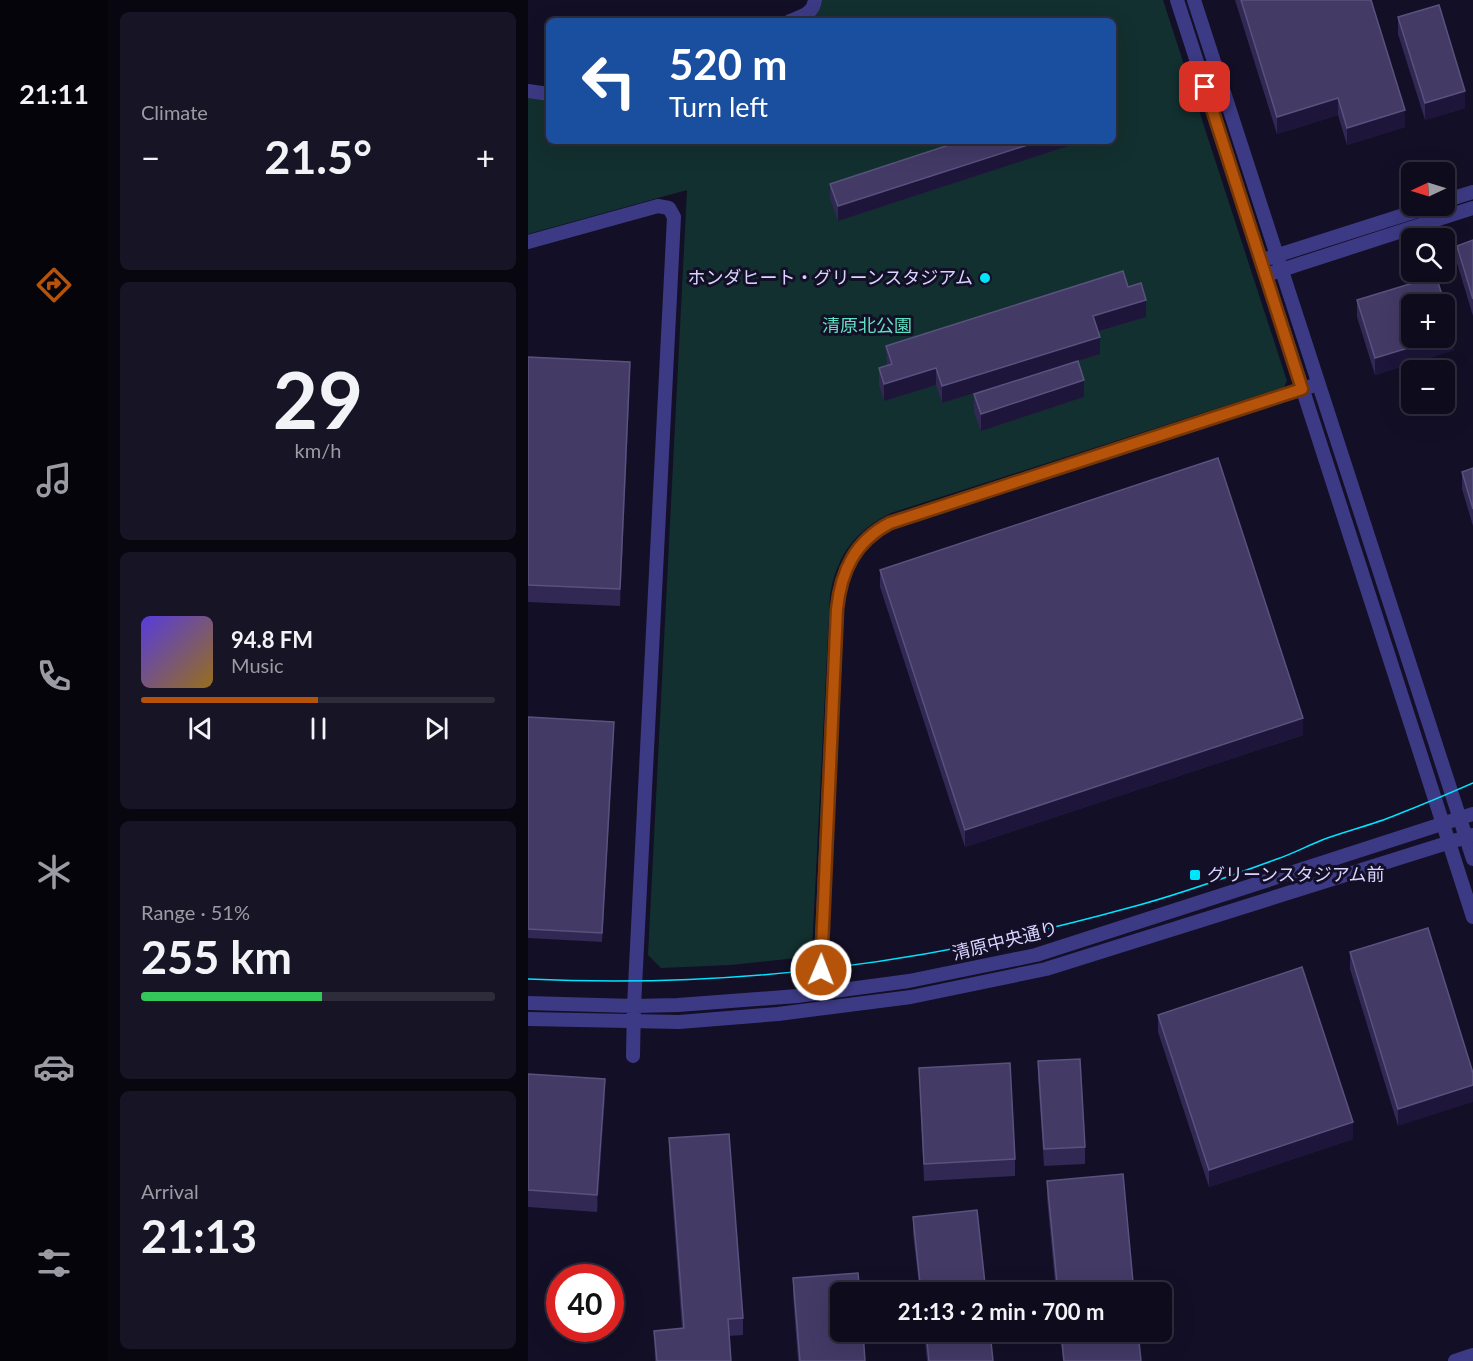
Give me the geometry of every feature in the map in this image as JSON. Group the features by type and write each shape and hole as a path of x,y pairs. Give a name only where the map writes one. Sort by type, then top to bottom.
{"street":[{"path":"796,18 813,10 816,0"},
{"path":"1177,0 1473,917"},
{"path":"1194,0 1318,384 1466,816 1473,859"},
{"path":"528,91 546,94"},
{"path":"1455,198 1473,192"},
{"path":"528,242 658,206 669,208 674,217 633,1056"},
{"path":"1266,275 1473,208"},
{"path":"1262,261 1401,216"},
{"path":"822,994 821,948 837,609 843,576 858,548 868,537 890,523 1318,384"},
{"name":"清原中央通り","path":"528,1004 634,1006 701,1003 822,994 909,981 1036,955 1466,816"},
{"name":"清原中央通り","path":"528,1019 691,1021 824,1009 911,997 1046,969 1469,836"},
{"path":"1455,1361 1473,1355"}],"green space":[{"name":"清原北公園","path":"819,0 1163,0 1287,381 1284,387 891,513 858,536 837,568 830,595 812,951 806,957 731,965 661,968 648,955 687,190 528,234 528,93 546,96 546,144 1116,144 1116,18 798,18"}],"building":[{"path":"1241,0 1371,0 1405,110 1347,128 1338,98 1277,117"},
{"path":"1439,5 1465,91 1425,103 1398,17"},
{"path":"952,144 1031,144 838,206 830,184"},
{"path":"1473,240 1473,299 1457,246"},
{"path":"1123,271 1128,287 1141,283 1146,300 1093,316 1100,337 942,386 936,368 884,384 879,368 892,364 886,346"},
{"path":"1416,282 1438,282 1442,294 1401,294 1401,348 1408,348 1375,358 1357,300"},
{"path":"528,357 630,362 620,589 528,585"},
{"path":"1078,361 1084,380 981,414 974,394"},
{"path":"1218,458 1303,718 965,830 880,570"},
{"path":"1473,468 1473,509 1462,472"},
{"path":"528,717 614,722 602,933 528,929"},
{"path":"1428,928 1473,1073 1473,1085 1398,1109 1350,952"},
{"path":"1302,967 1353,1122 1209,1170 1158,1015"},
{"path":"1080,1059 1085,1147 1044,1149 1038,1061"},
{"path":"1010,1063 1015,1159 924,1164 919,1068"},
{"path":"528,1074 605,1079 597,1195 528,1190"},
{"path":"729,1134 743,1318 728,1319 731,1361 657,1361 654,1331 684,1328 669,1138"},
{"path":"1123,1174 1133,1282 1057,1282 1047,1181"},
{"path":"977,1210 985,1282 920,1282 913,1217"},
{"path":"858,1273 859,1282 830,1282 830,1342 864,1342 865,1361 800,1361 793,1278"},
{"path":"927,1342 991,1342 993,1361 929,1361"},
{"path":"1062,1342 1139,1342 1141,1361 1064,1361"}],"tram line":[{"path":"528,979 681,980 756,975 831,968 979,944 1054,927 1184,892 1283,857 1322,840 1387,819 1473,783"}],"place":[{"name":"ホンダヒート・グリーンスタジアム","path":"985,278"},
{"name":"グリーンスタジアム前","path":"1195,875"}],"route":[{"path":"821,970 837,609 843,576 858,548 878,529 890,523 1302,389 1205,87"}]}
